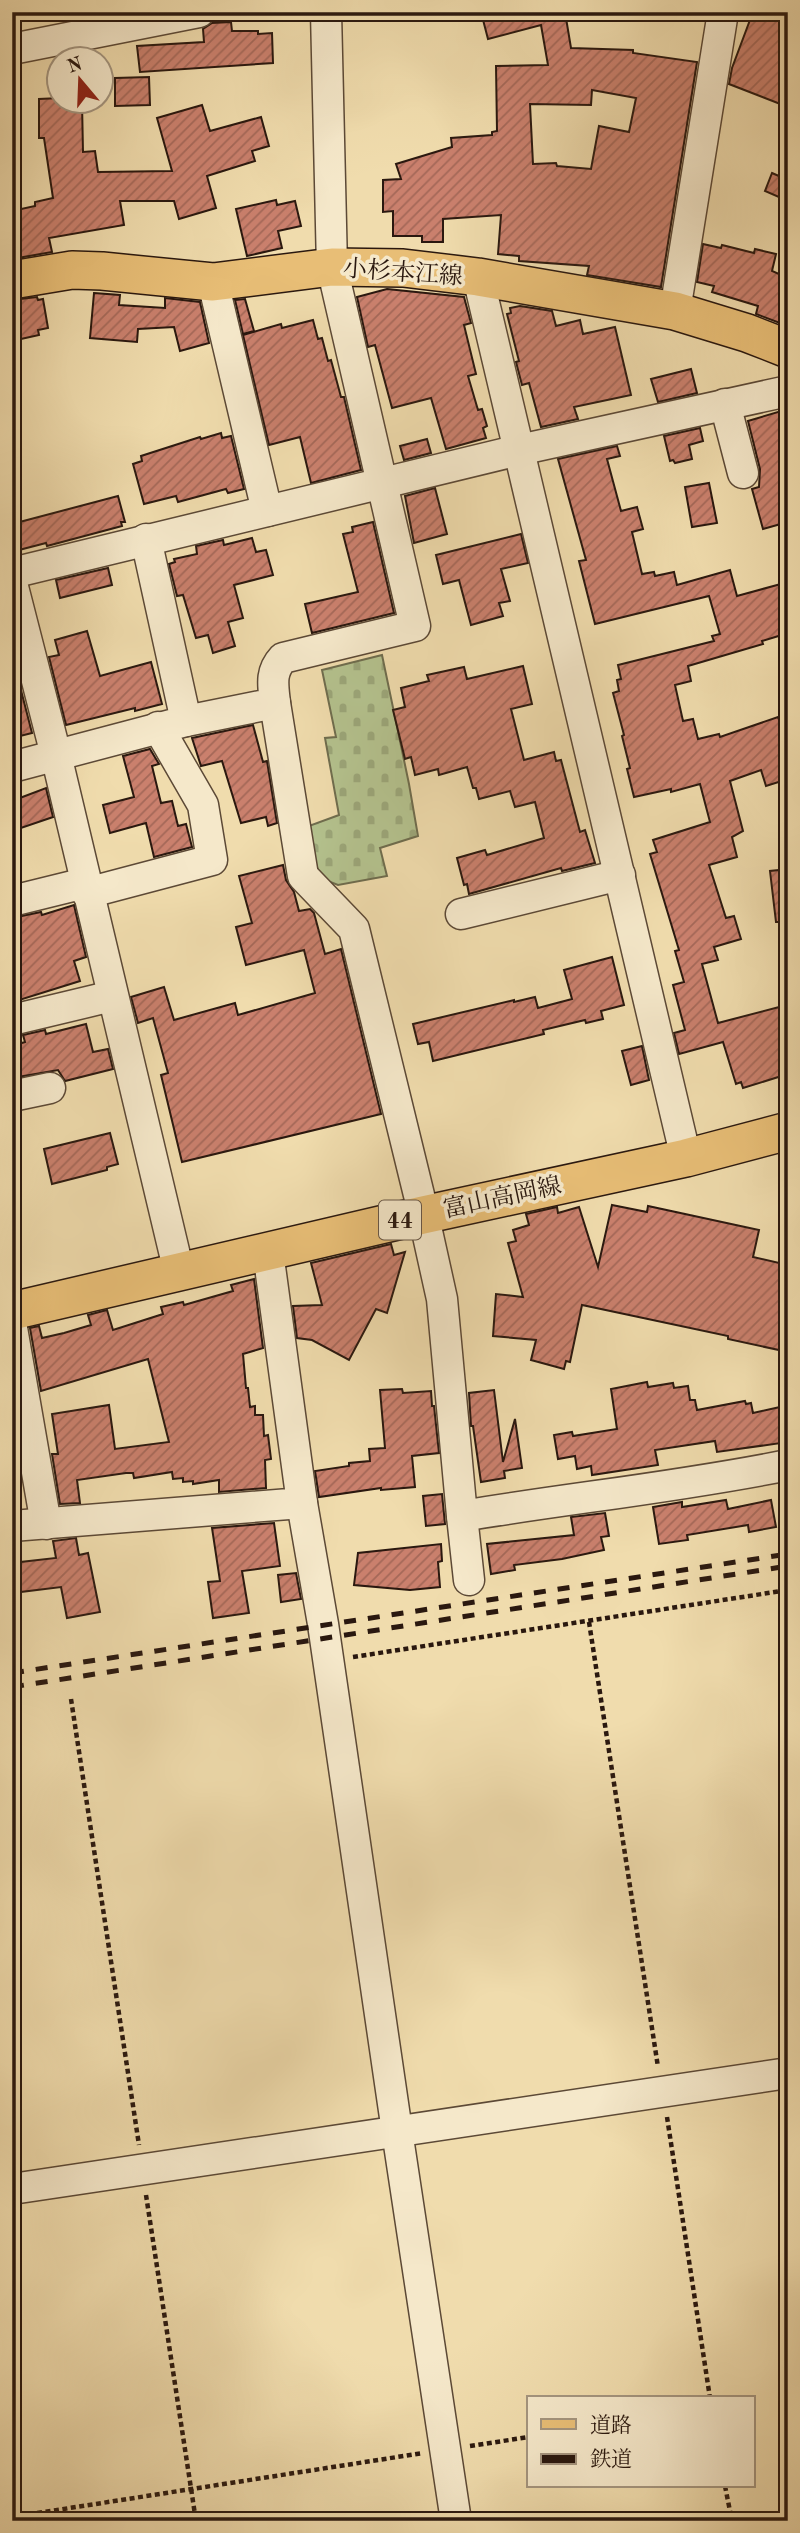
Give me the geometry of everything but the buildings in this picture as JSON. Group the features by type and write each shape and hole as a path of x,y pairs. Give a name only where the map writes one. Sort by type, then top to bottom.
{"main road":[{"name":"小杉本江線","path":"12,280 72,270 212,282 332,267 404,268 478,277 675,311 788,349"},
{"name":"富山高岡線","path":"12,1311 686,1157 788,1131"}],"street":[{"path":"12,50 198,12"},
{"path":"327,12 332,267 415,626 283,658 272,675 303,876 354,929 442,1299 469,1580"},
{"path":"675,311 723,12"},
{"path":"478,277 686,1157"},
{"path":"212,282 267,511"},
{"path":"12,573 519,450 788,391"},
{"path":"725,404 743,473"},
{"path":"12,901 86,888 212,860 203,805 172,724 146,539"},
{"path":"12,583 56,755 179,1272"},
{"path":"12,766 172,724 275,703"},
{"path":"461,914 620,875"},
{"path":"12,1020 112,996"},
{"path":"12,1096 50,1088"},
{"path":"268,1252 303,1503 456,2521"},
{"path":"12,1328 46,1524"},
{"path":"462,1516 702,1482 788,1465"},
{"path":"12,1526 303,1503"},
{"path":"12,2189 788,2073"}],"path":[{"path":"325,1641 589,1622 788,1590"},
{"path":"589,1622 710,2396"},
{"path":"71,1699 197,2521"},
{"path":"12,2517 527,2437"},
{"path":"725,2488 732,2521"}],"green space":[{"path":"382,655 418,836 380,848 387,876 338,885 320,878 306,827 339,815 325,738 336,737 322,670"}],"railway":[{"path":"12,1673 788,1554"},
{"path":"12,1687 788,1566"}]}
